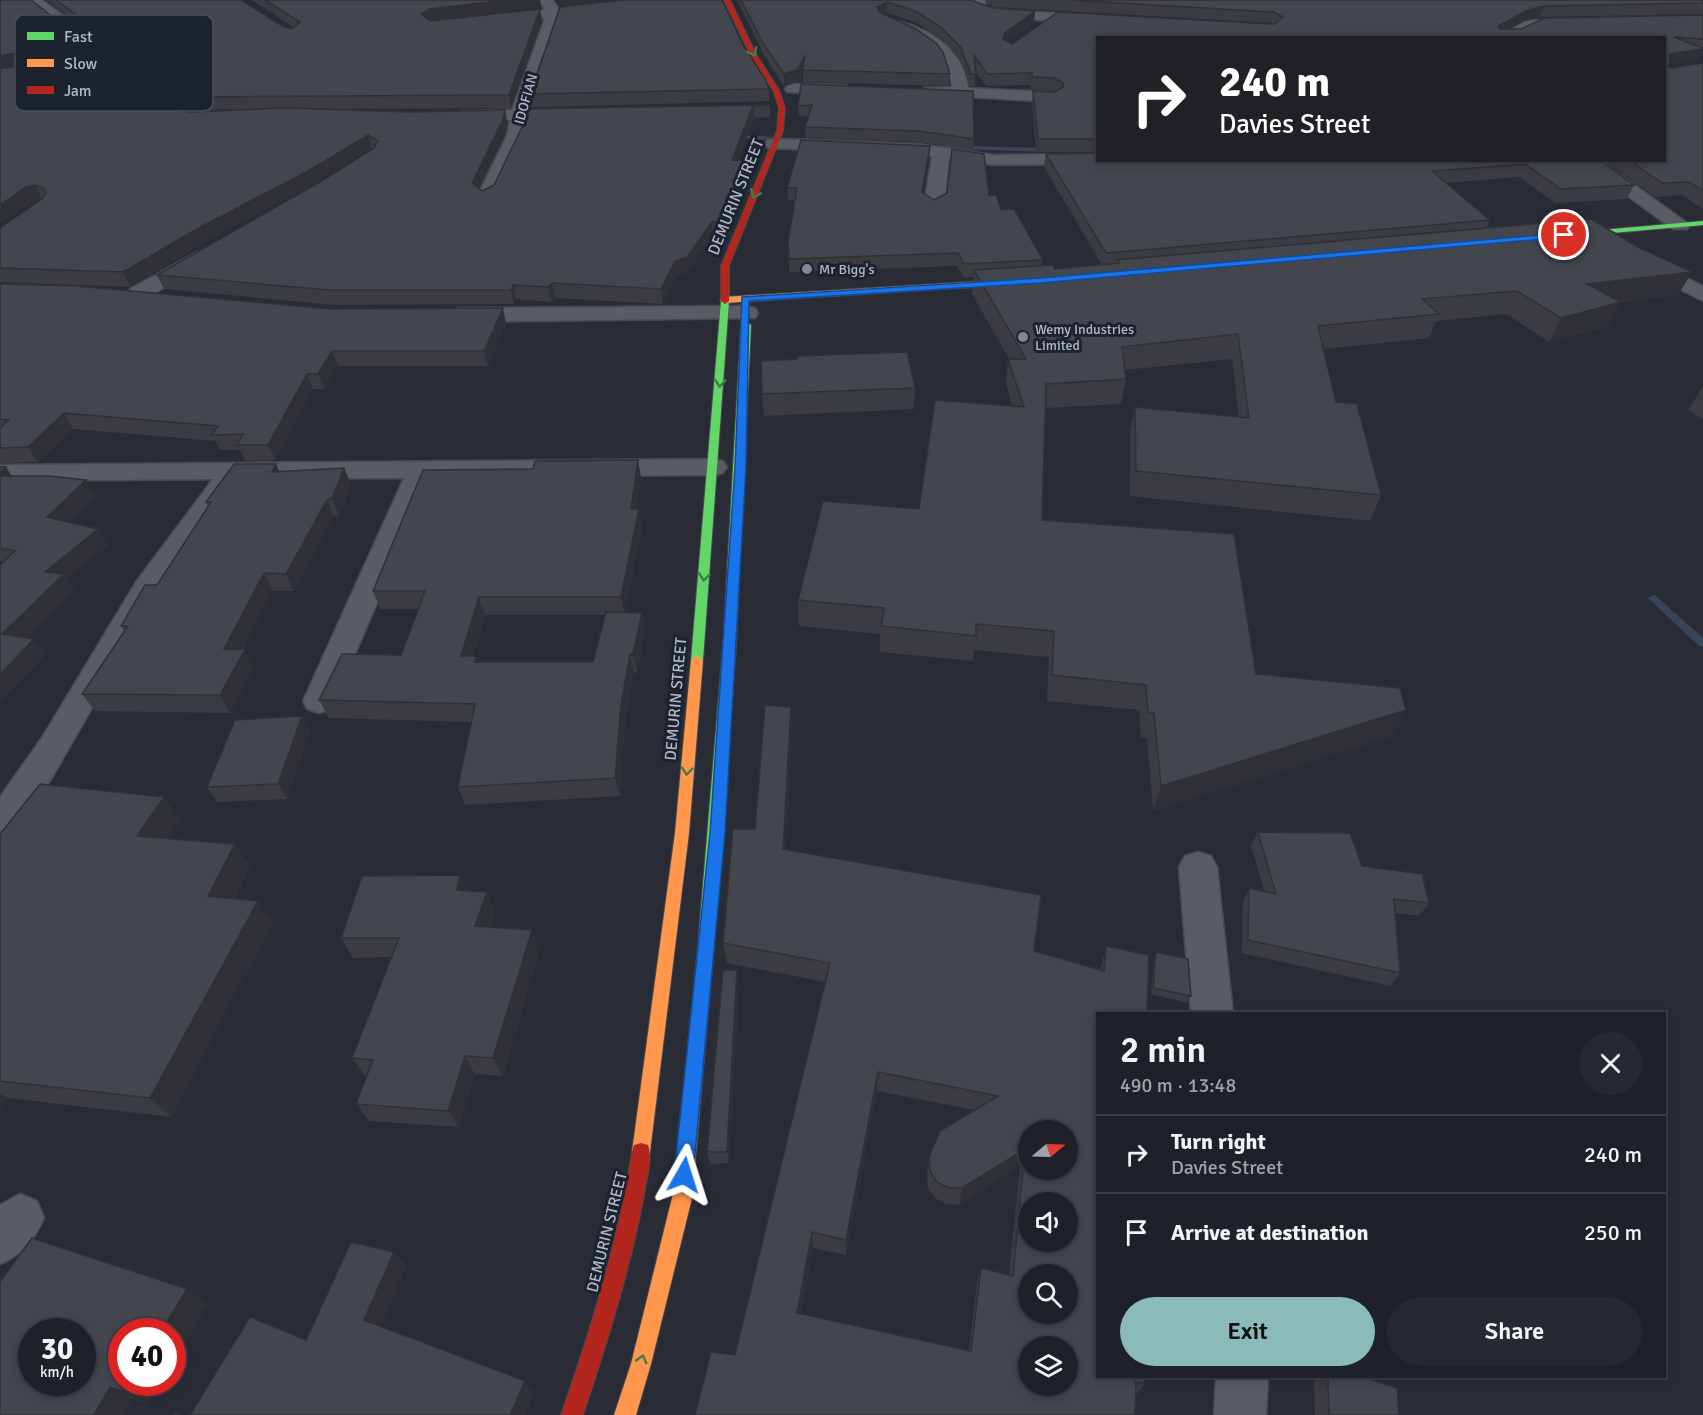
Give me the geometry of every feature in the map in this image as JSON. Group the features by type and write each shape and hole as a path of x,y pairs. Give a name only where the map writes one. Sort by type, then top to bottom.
{"street":[{"path":"33,0 52,15"},
{"path":"477,22 550,7 665,0"},
{"name":"DEMURIN STREET","path":"625,1415 641,1364 682,1198 717,833 740,467 737,303 725,266 786,141 783,108 777,90 754,56 726,0"},
{"path":"741,0 762,39"},
{"path":"978,0 980,8 993,13 1110,21"},
{"name":"IDOFIAN","path":"486,197 514,139 550,7"},
{"path":"1035,30 1051,18"},
{"path":"886,19 923,36 950,57 960,75 960,93"},
{"path":"1509,36 1531,24 1586,22"},
{"name":"DEMURIN STREET","path":"770,55 794,89 783,108"},
{"path":"794,89 859,90"},
{"path":"910,91 1052,97"},
{"path":"173,111 177,115 196,117 229,116"},
{"path":"449,117 591,113"},
{"path":"786,141 918,149 994,160 1096,159"},
{"path":"934,205 941,154"},
{"path":"1590,162 1680,225"},
{"path":"1552,236 1703,223"},
{"path":"1586,233 1703,295"},
{"path":"170,299 128,294 218,246"},
{"path":"437,315 737,303 1029,282"},
{"name":"DEMURIN STREET","path":"572,1415 593,1353 636,1195 682,833 714,467 737,303"},
{"path":"0,473 714,467"},
{"path":"319,701 422,468"},
{"path":"0,823 62,735 135,608 172,549 234,470"},
{"path":"1198,867 1212,1012"},
{"path":"1240,1415 1242,1378"}],"building":[{"path":"0,0 31,0 50,15 15,15 15,53 0,56"},
{"path":"56,0 241,0 291,29 300,22 265,0 506,0 430,9 421,14 430,21 540,9 509,95 213,97 213,15 77,15"},
{"path":"622,0 722,0 743,45 769,89 530,94 560,7"},
{"path":"741,0 974,0 994,8 1035,11 1005,33 1003,39 1012,44 1058,12 1274,24 1283,17 1274,12 1069,0 1703,0 1703,3 1544,6 1528,10 1498,26 1500,29 1521,29 1545,18 1703,15 1703,39 1674,37 1703,49 1670,54 1669,66 1671,68 1703,63 1703,190 1689,182 1662,183 1632,162 1666,162 1666,36 1096,36 1096,139 1038,139 1033,91 1055,92 1063,87 1063,83 1054,78 1032,77 1032,73 987,74 974,55 976,74 971,74 961,48 941,27 915,11 887,2 877,7 879,12 916,29 936,43 943,52 950,74 803,70 805,55 797,70 784,74 763,43"},
{"path":"15,66 15,111 191,112 285,108 411,112 505,110 502,122 472,183 482,191 494,185 524,123 526,109 770,105 753,106 732,160 750,161 717,222 712,222 687,257 675,261 661,289 552,283 548,287 513,285 511,290 330,290 157,275 320,182 374,148 378,141 368,135 308,171 195,230 123,272 0,268 0,228 42,199 46,193 43,188 35,185 26,187 0,205 0,69"},
{"path":"801,84 973,91 974,139 919,131 805,127 812,105 798,106"},
{"path":"801,140 930,146 922,192 934,200 947,193 952,149 984,154 989,195 996,195 1001,209 1014,209 1043,260 964,264 958,253 789,259 788,242 797,188 787,188"},
{"path":"1096,153 1096,162 1603,162 1634,185 1561,189 1525,164 1432,171 1490,220 1106,253 1046,154"},
{"path":"1591,219 1638,247 1692,272 1587,284 1621,302 1561,318 1517,291 1422,299 1439,314 1318,326 1336,402 1357,404 1381,495 1136,471 1135,407 1249,418 1238,334 1122,347 1126,379 1046,384 1042,520 1234,534 1256,674 1400,688 1406,710 1161,786 1154,713 1148,712 1146,685 1052,675 1054,631 976,624 976,636 881,626 884,608 798,600 823,501 919,509 935,400 1024,407 1008,359 1026,359 974,270 1053,265 1055,269 1119,263 1117,260"},
{"path":"0,284 76,286 330,309 503,308 484,351 332,351 318,374 307,374 268,445 237,445 243,434 212,435 218,426 64,413 28,447 0,448 0,428 9,420 0,419"},
{"path":"907,352 915,388 762,394 761,361 797,359 797,356"},
{"path":"638,460 631,509 639,509 621,597 479,597 461,656 476,656 474,662 593,662 606,612 642,613 633,654 630,654 621,705 615,778 458,787 475,704 319,700 342,654 401,655 425,591 373,591 423,470 533,469 535,461"},
{"path":"234,464 276,464 272,472 344,468 332,499 327,500 286,574 264,573 224,649 245,649 220,695 82,694 128,626 121,626 145,585 157,585 211,502 206,502"},
{"path":"0,476 49,476 86,480 47,517 98,529 45,572 64,574 2,634 34,639 0,674 0,565 15,551 0,548"},
{"path":"765,705 791,707 783,849 1041,895 1034,951 1104,971 1106,946 1149,955 1147,1012 1096,1012 1096,1378 1145,1378 1145,1383 1136,1382 1135,1415 695,1415 711,1352 735,1355 830,963 723,943 733,829 755,829","holes":["878,1072 998,1096 940,1131 929,1157 930,1171 937,1182 949,1188 962,1188 1018,1153 1018,1120 1078,1120 1078,1180 1022,1180 1021,1192 1078,1192 1078,1252 1018,1252 1018,1223 1013,1276 981,1268 971,1351 797,1313 812,1232 846,1240"]},
{"path":"302,716 278,784 207,787 235,720"},
{"path":"40,784 164,797 137,836 235,844 208,896 258,901 150,1098 0,1081 0,834"},
{"path":"1258,832 1350,833 1362,866 1422,874 1429,903 1394,899 1400,973 1248,940 1249,888 1276,894"},
{"path":"460,875 457,890 487,892 475,926 532,930 493,1058 465,1056 448,1111 356,1104 373,1060 352,1058 399,938 341,938 362,876"},
{"path":"1156,952 1188,959 1191,996 1153,988"},
{"path":"723,970 737,970 727,1152 707,1152"},
{"path":"32,1238 187,1289 169,1318 108,1318 108,1390 94,1415 0,1415 0,1282"},
{"path":"351,1242 394,1252 364,1320 525,1381 510,1415 190,1415 250,1317 306,1340"},
{"path":"1328,1378 1369,1378 1397,1388 1399,1415 1329,1415"}],"waterway":[{"path":"735,137 875,143"},
{"path":"932,147 1049,150"},
{"path":"1653,598 1703,644"}],"traffic: fast":[{"path":"1567,235 1703,223"},
{"path":"697,660 725,301"},
{"path":"704,968 730,646 746,325"}],"traffic: slow":[{"path":"724,300 1017,282"},
{"path":"641,1152 682,833 697,660"},
{"path":"625,1415 641,1364 682,1198 704,968"}],"traffic: jam":[{"path":"725,301 725,266 780,131 782,108 776,90 754,56 727,0"},
{"path":"572,1415 604,1318 622,1252 641,1152"}],"place":[{"name":"Mr Bigg's","path":"807,269"},
{"name":"Wemy Industries Limited","path":"1023,337"}],"route":[{"path":"684,1175 717,833 740,467 747,313 745,299 1041,281 1564,235"}]}
